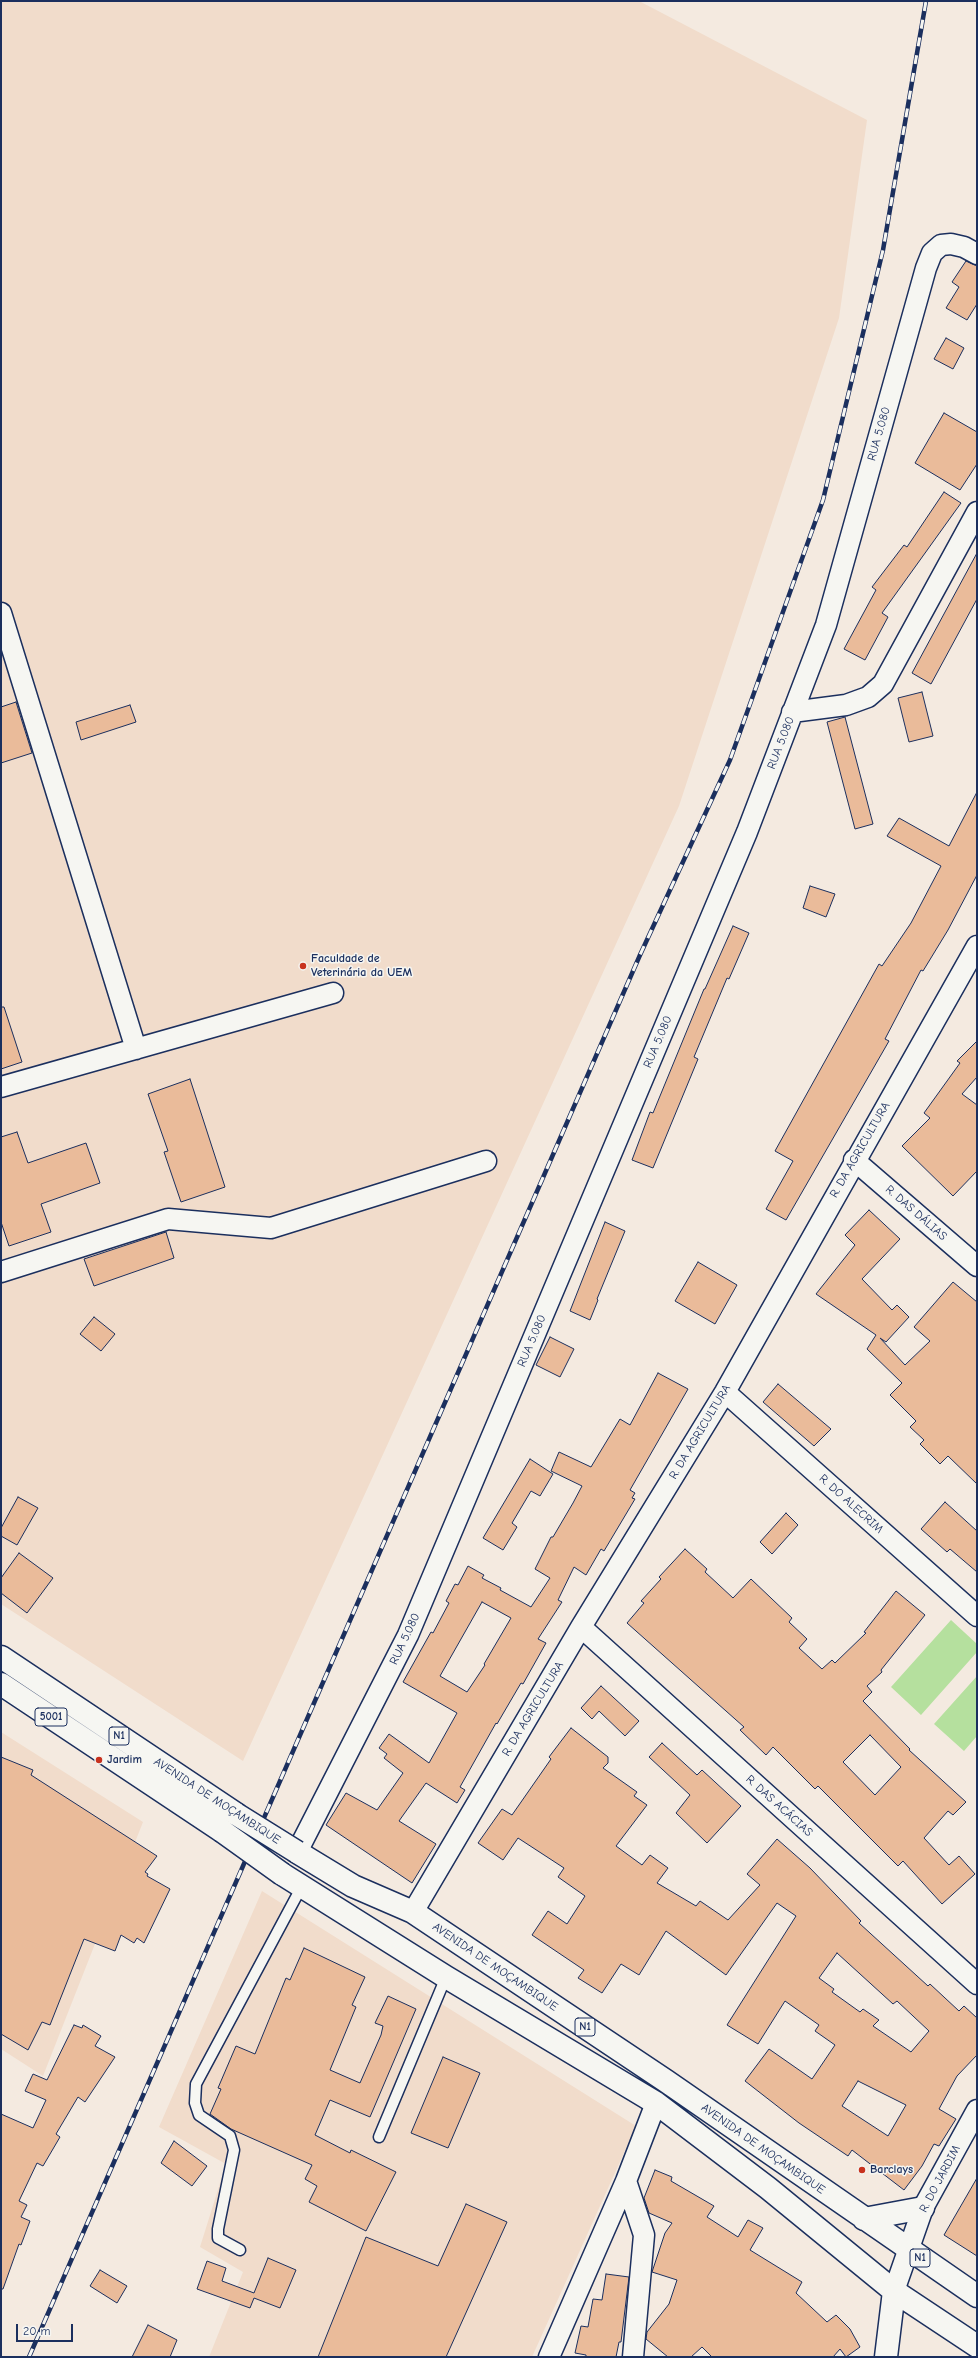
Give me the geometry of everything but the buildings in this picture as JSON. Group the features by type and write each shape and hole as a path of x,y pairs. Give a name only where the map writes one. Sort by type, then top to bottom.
{"highway":[{"name":"AVENIDA DE MOÇAMBIQUE","path":"1,1657 236,1814 297,1852 353,1886 413,1912 659,2077 977,2296"},
{"name":"5001","path":"1,1684 101,1750"},
{"name":"AVENIDA DE MOÇAMBIQUE","path":"101,1750 222,1831 282,1874 446,1977 656,2102 768,2188 895,2292"},
{"path":"864,2219 923,2208"},
{"path":"886,2357 895,2292"},
{"name":"N1","path":"895,2292 977,2346"}],"street":[{"name":"RUA 5.080","path":"297,1852 408,1635 747,832 826,625 926,268 932,253 941,245 951,244 964,247 977,254"},
{"path":"792,712 846,704 868,697 883,684 977,512"},
{"path":"1,613 136,1048"},
{"name":"R. DA AGRICULTURA","path":"413,1912 581,1627 725,1392 854,1160 977,946"},
{"path":"1,1087 333,993"},
{"name":"R. DAS DÁLIAS","path":"854,1160 977,1266"},
{"path":"1,1272 168,1219 271,1228 486,1161"},
{"name":"R. DO ALECRIM","path":"725,1392 977,1616"},
{"name":"R. DAS ACÁCIAS","path":"581,1627 977,1984"},
{"path":"549,2357 626,2181 656,2102"},
{"name":"R. DO JARDIM","path":"895,2292 907,2249 923,2208 977,2110"},
{"path":"626,2181 644,2235 633,2357"}],"lane":[{"path":"240,2250 218,2238 218,2229 234,2150 230,2136 199,2115 195,2103 196,2084 302,1886"},
{"path":"379,2137 446,1977"}],"shaded area":[{"name":"Faculdade de Veterinária da UEM","path":"1,1 639,1 867,120 839,318 679,806 243,1761 1,1604"},
{"path":"1,1732 143,1822 43,2076 1,2049"},
{"path":"262,1891 636,2126 532,2357 209,2357 243,2272 200,2247 226,2164 159,2127"}],"green space":[{"path":"951,1620 977,1644 977,1652 921,1715 891,1687"},
{"path":"977,1676 977,1736 964,1751 934,1724"}],"railway":[{"path":"29,2357 640,955 730,760 823,500 883,250 926,1"}],"place":[{"name":"Faculdade de Veterinária da UEM","path":"303,966"},
{"name":"Jardim","path":"99,1760"},
{"name":"Barclays","path":"862,2170"}]}
